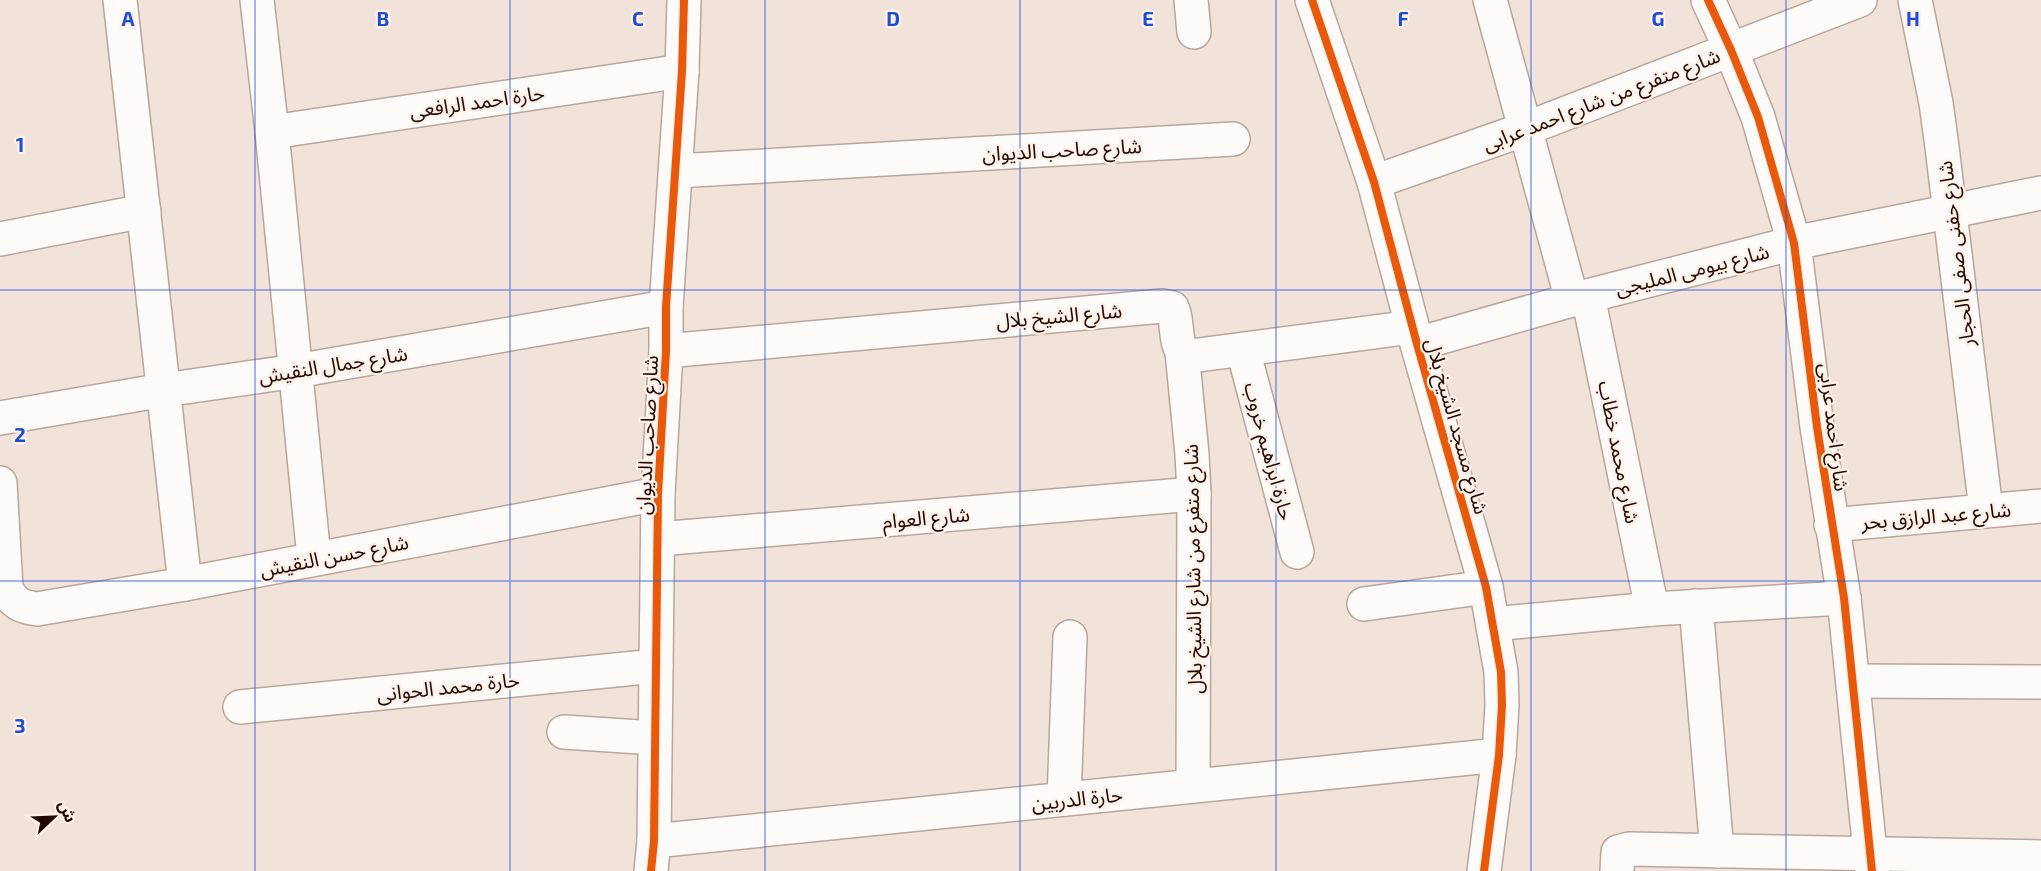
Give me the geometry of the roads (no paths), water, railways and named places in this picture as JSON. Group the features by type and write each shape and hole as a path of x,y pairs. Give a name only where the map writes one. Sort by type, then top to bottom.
{"street":[{"path":"120,0 185,584"},
{"path":"257,0 314,558"},
{"path":"684,0 694,0"},
{"name":"شارع صاحب الديوان","path":"652,856 658,494 666,351 666,307 682,71 684,0"},
{"path":"1191,0 1194,32"},
{"name":"شارع مسجد الشيخ بلال","path":"1312,0 1374,183 1486,587 1501,672 1502,705 1499,755 1484,871"},
{"name":"شارع محمد خطاب","path":"1490,0 1524,129 1580,298 1652,609"},
{"name":"شارع احمد عرابى","path":"1708,0 1758,117 1794,243 1831,525 1844,598 1872,862"},
{"name":"شارع متفرع من شارع احمد عرابى","path":"1374,183 1524,129 1860,0"},
{"name":"شارع حفنى صفى الحجار","path":"1915,0 1936,103 1986,510"},
{"name":"حارة احمد الرافعى","path":"272,132 682,71"},
{"name":"شارع صاحب الديوان","path":"676,171 1233,139"},
{"name":"شارع بيومى المليجى","path":"1415,335 1580,298 1794,243 2041,193"},
{"path":"0,239 144,211"},
{"name":"شارع الشيخ بلال","path":"666,351 1168,306 1175,313 1182,352"},
{"name":"شارع جمال النقيش","path":"0,418 164,390 296,371 666,307"},
{"path":"1182,352 1191,356 1415,335"},
{"name":"حارة ابراهيم خروب","path":"1243,350 1297,552"},
{"name":"شارع متفرع من شارع الشيخ بلال","path":"1182,352 1194,494 1193,786"},
{"path":"0,483 2,538"},
{"name":"شارع حسن النقيش","path":"2,538 6,588 12,600 24,608 37,609 185,584 658,494"},
{"name":"شارع العوام","path":"658,539 1194,494"},
{"name":"شارع عبد الرازق بحر","path":"1831,525 2041,506"},
{"path":"1364,604 1486,587"},
{"path":"1492,624 1652,609 1844,598"},
{"path":"1696,606 1717,850"},
{"path":"1064,799 1070,637"},
{"name":"حارة محمد الحوانى","path":"240,707 656,666"},
{"path":"1854,681 2041,682"},
{"path":"564,732 655,738"},
{"name":"حارة الدربين","path":"652,856 1064,799 1499,755"},
{"path":"1619,860 1717,850 1872,862 2041,857"}]}
